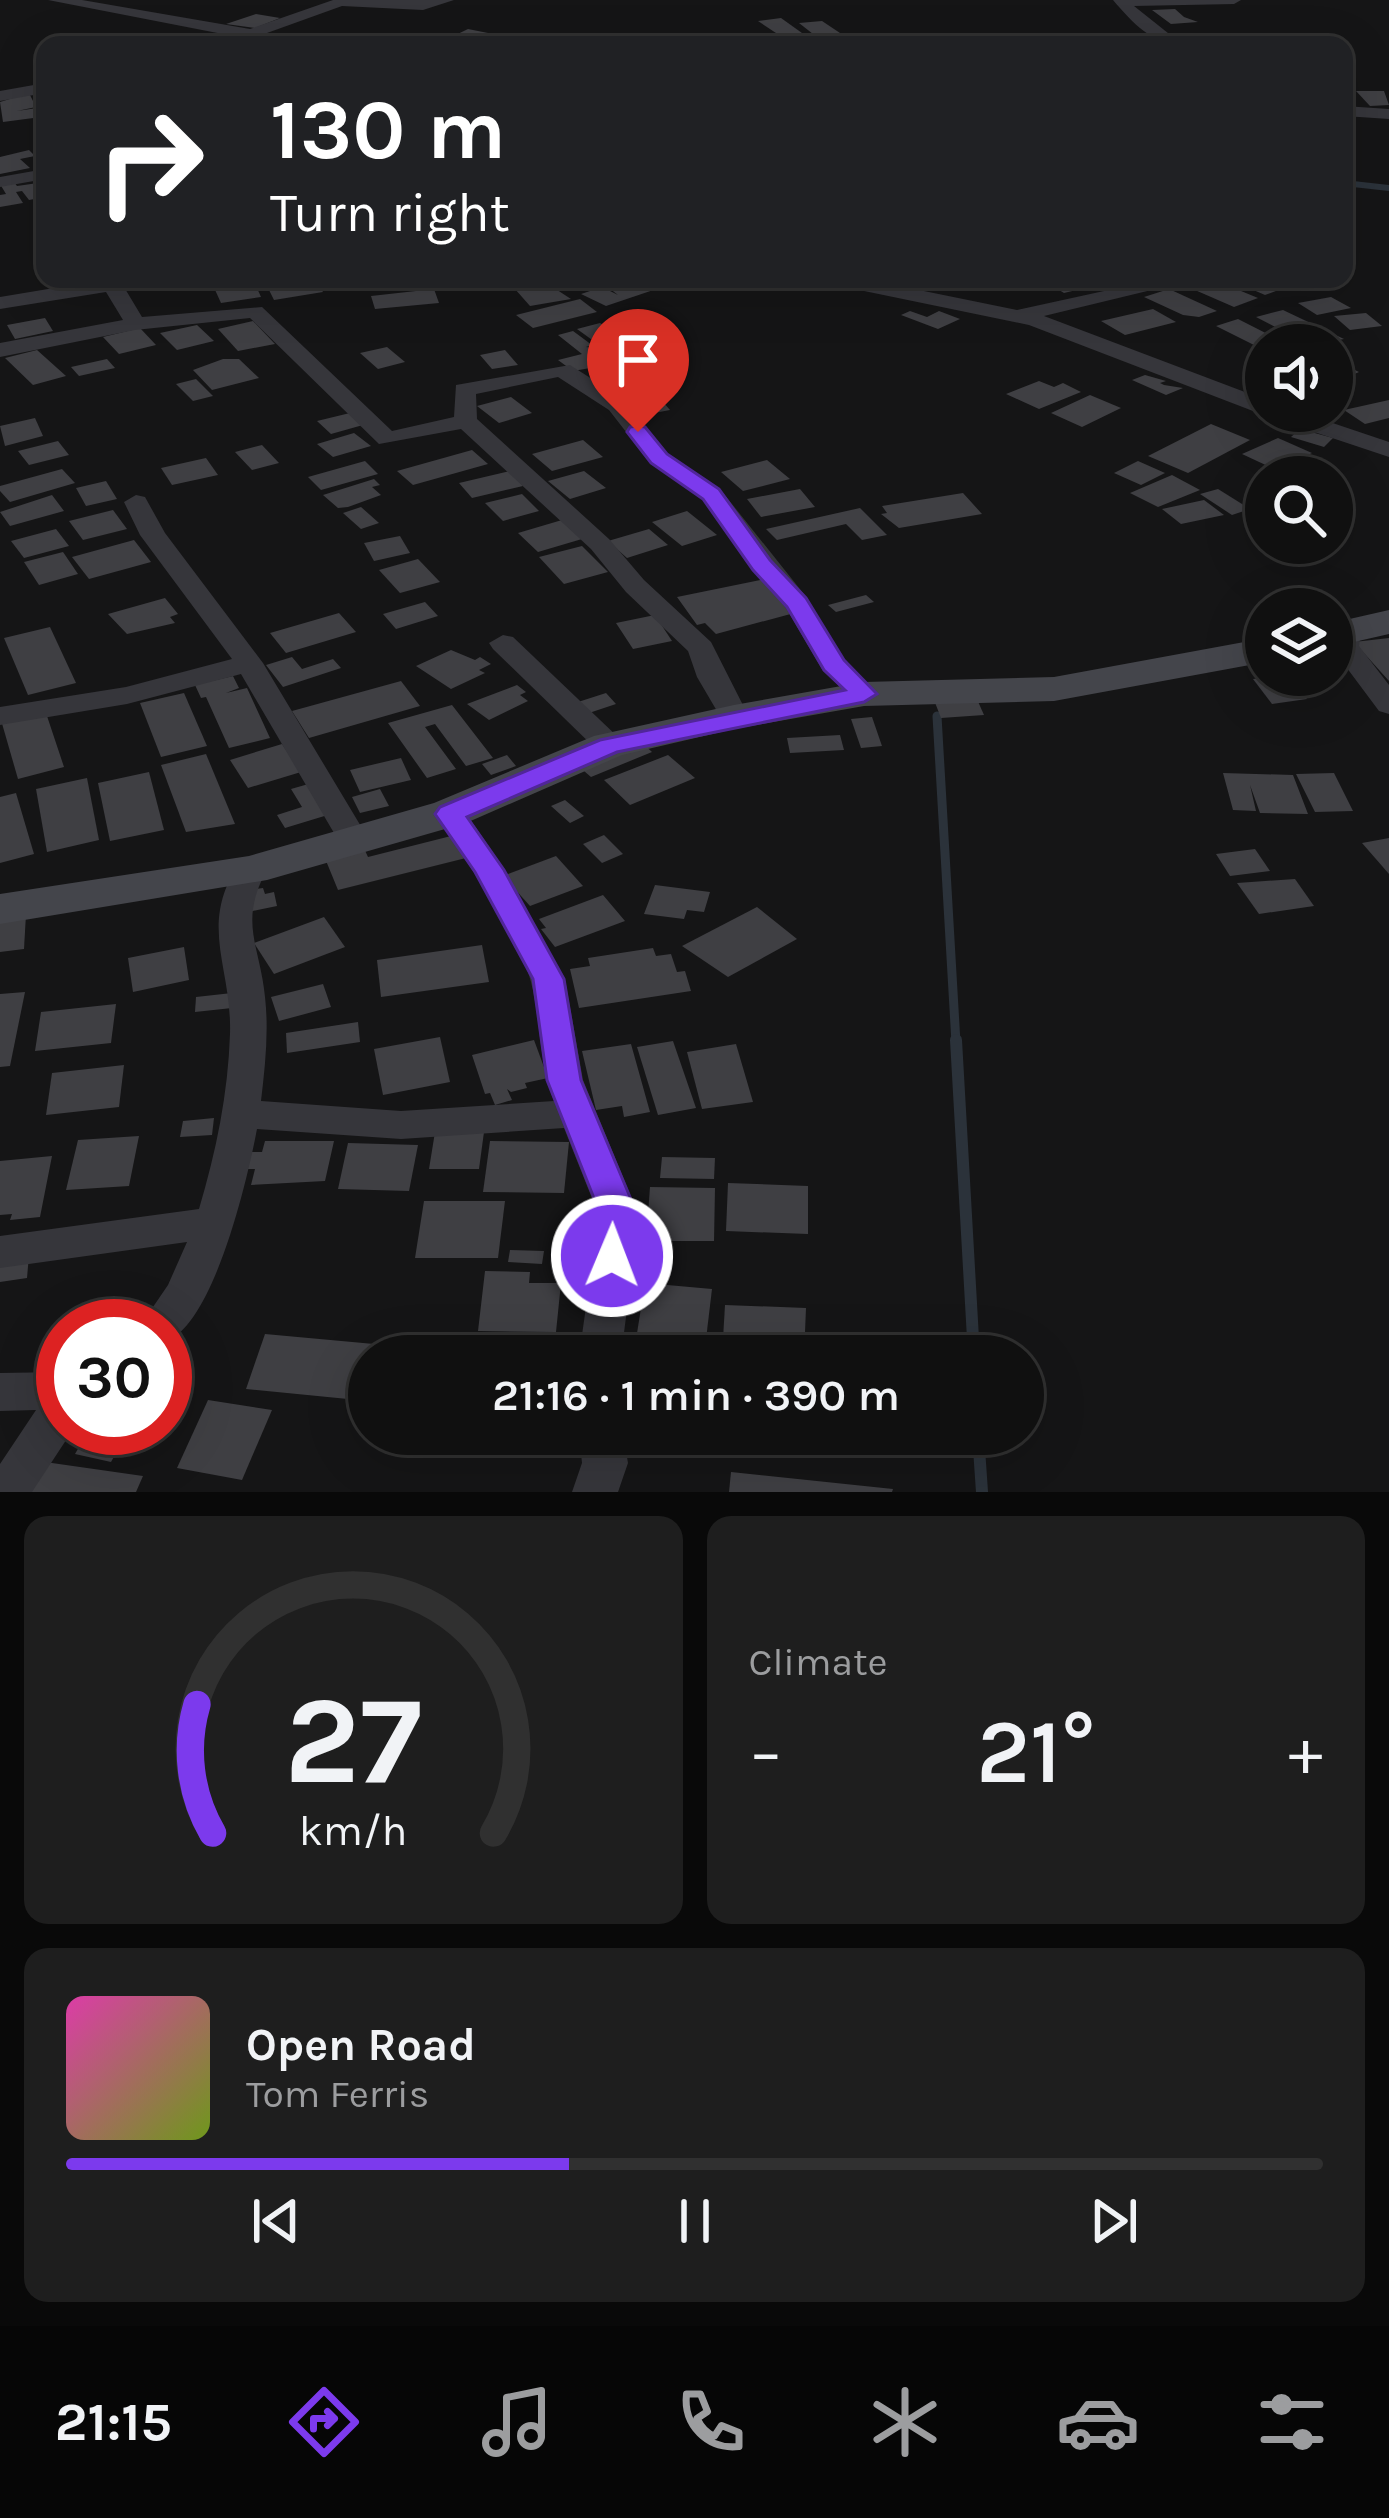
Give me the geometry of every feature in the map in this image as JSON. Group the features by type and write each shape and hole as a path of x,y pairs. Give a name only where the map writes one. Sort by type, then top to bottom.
{"street":[{"path":"55,0 264,36"},
{"path":"115,11 145,0"},
{"path":"253,33 341,2 423,6 447,0"},
{"path":"1122,1 1234,0"},
{"path":"1122,1 1161,36"},
{"path":"289,21 293,36"},
{"path":"0,96 36,90"},
{"path":"1353,112 1389,114"},
{"path":"0,182 36,176"},
{"path":"0,302 83,288"},
{"path":"121,288 134,324"},
{"path":"880,288 1020,316 1245,401"},
{"path":"1111,288 1120,293"},
{"path":"1020,316 1144,288"},
{"path":"0,350 134,324 255,311 387,439 466,421"},
{"path":"734,717 701,648 635,586 600,544 466,421 464,390 562,370 616,405 659,459 711,494 797,604 833,664 864,694"},
{"path":"1335,432 1389,450"},
{"path":"136,502 153,536 249,662 352,838"},
{"path":"1353,631 1389,622"},
{"path":"503,643 609,746"},
{"path":"0,909 251,870 450,814 609,746 734,717 864,694 1054,689 1245,654"},
{"path":"1353,658 1389,705"},
{"path":"0,716 127,695 249,662"},
{"path":"450,814 489,870 548,979 564,1080 620,1216 603,1335"},
{"path":"178,1299 196,1271 229,1180 248,1057 243,964 232,944 233,897 251,870"},
{"path":"240,1114 401,1125 578,1113"},
{"path":"0,1252 211,1223"},
{"path":"0,1391 36,1390"},
{"path":"7,1492 36,1448"},
{"path":"595,1492 604,1455"}],"building":[{"path":"1175,9 1198,22 1171,24 1152,10"},
{"path":"256,14 280,18 255,28 226,24"},
{"path":"781,18 802,33 779,35 758,21"},
{"path":"822,21 845,36 816,36 799,23"},
{"path":"468,29 488,33 482,36 454,36"},
{"path":"1356,91 1384,91 1389,105 1370,106"},
{"path":"29,93 36,107 17,111 36,108 36,118 3,122 0,102"},
{"path":"29,150 35,156 20,159 30,168 0,174 0,157"},
{"path":"36,183 36,199 16,192 23,203 0,207 0,195 6,194 0,184"},
{"path":"214,288 257,288 261,297 221,303"},
{"path":"320,288 323,292 274,300 269,290"},
{"path":"554,288 571,299 530,306 515,289"},
{"path":"604,288 618,295 609,288 659,288 606,306 581,294"},
{"path":"1190,288 1234,288 1258,298 1234,307"},
{"path":"1249,288 1284,288 1265,295"},
{"path":"434,289 439,303 375,309 371,296"},
{"path":"1169,289 1217,311 1199,317 1183,315 1144,297"},
{"path":"1331,297 1351,308 1317,315 1298,303"},
{"path":"580,299 597,312 533,328 516,315"},
{"path":"1153,309 1176,322 1125,335 1101,321"},
{"path":"1283,310 1312,324 1270,324 1256,317"},
{"path":"910,311 927,317 939,311 960,319 938,329 901,315"},
{"path":"1366,313 1382,326 1353,330 1353,324 1343,324 1334,316"},
{"path":"45,318 53,331 15,339 7,325"},
{"path":"1238,319 1248,324 1245,340 1216,326"},
{"path":"253,321 275,344 238,351 218,329"},
{"path":"600,323 619,335 595,342 577,329"},
{"path":"197,325 214,341 177,350 160,333"},
{"path":"140,328 156,345 119,354 103,337"},
{"path":"573,331 592,345 586,347 601,349 619,363 573,371 558,360 582,354 558,335"},
{"path":"387,347 405,362 378,369 360,353"},
{"path":"37,350 66,376 33,385 5,358"},
{"path":"505,350 518,365 492,369 480,355"},
{"path":"107,359 115,368 79,376 71,367"},
{"path":"223,359 239,359 259,378 212,390 193,370"},
{"path":"626,370 647,385 613,395 593,379"},
{"path":"1145,375 1183,388 1166,395 1132,380"},
{"path":"196,379 213,396 193,401 176,384"},
{"path":"1039,381 1054,387 1063,383 1081,392 1039,409 1006,394"},
{"path":"656,394 670,410 633,417 620,401"},
{"path":"1090,395 1121,408 1082,427 1051,413"},
{"path":"511,397 532,413 499,423 477,406"},
{"path":"1389,400 1389,418 1365,424 1353,416 1353,408"},
{"path":"350,413 363,425 331,434 317,421"},
{"path":"35,418 43,436 5,446 0,426"},
{"path":"1211,424 1250,440 1188,473 1148,456"},
{"path":"1311,432 1333,438 1324,447 1291,437"},
{"path":"354,433 371,446 333,457 317,444"},
{"path":"1278,438 1312,453 1306,456 1242,454"},
{"path":"583,440 603,457 552,471 532,454"},
{"path":"58,441 69,455 29,465 18,451"},
{"path":"262,445 279,463 252,470 235,452"},
{"path":"472,450 488,464 413,485 397,471"},
{"path":"206,458 218,475 172,485 161,468"},
{"path":"767,460 790,479 743,491 721,472"},
{"path":"365,461 378,474 321,490 308,477"},
{"path":"1138,461 1165,473 1141,485 1114,473"},
{"path":"62,469 75,483 10,502 0,491 0,486"},
{"path":"510,471 523,486 472,498 459,483"},
{"path":"584,471 606,488 570,499 548,481"},
{"path":"1172,475 1200,490 1158,507 1130,493"},
{"path":"374,479 380,485 372,487 381,495 348,507 338,508 323,495"},
{"path":"106,481 117,499 86,506 76,488"},
{"path":"800,489 815,507 761,517 747,499"},
{"path":"1218,489 1245,506 1245,511 1232,515 1200,494"},
{"path":"963,493 982,514 899,528 881,514 887,513 882,506"},
{"path":"522,494 539,511 503,521 485,503"},
{"path":"52,495 64,511 10,526 0,512"},
{"path":"1204,500 1224,515 1181,524 1162,509"},
{"path":"361,507 379,523 361,529 343,513"},
{"path":"860,508 887,535 862,540 846,524 777,540 766,529"},
{"path":"113,510 127,529 83,540 69,521"},
{"path":"687,511 717,535 682,546 652,522"},
{"path":"562,520 582,539 538,552 518,533"},
{"path":"56,529 69,546 24,558 11,541"},
{"path":"649,529 668,545 627,558 608,541"},
{"path":"400,536 410,553 374,561 364,543"},
{"path":"134,540 151,562 89,579 72,557"},
{"path":"582,546 608,572 564,584 539,557"},
{"path":"63,552 78,574 39,585 24,562"},
{"path":"418,559 440,582 400,593 379,570"},
{"path":"765,579 798,612 716,634 705,623 697,625 677,597"},
{"path":"866,595 874,602 836,612 828,605"},
{"path":"165,598 178,614 170,617 175,623 127,634 108,614"},
{"path":"425,602 438,616 396,629 383,614"},
{"path":"339,613 356,632 286,653 270,633"},
{"path":"655,615 672,641 633,649 616,623"},
{"path":"50,627 76,683 28,695 4,638"},
{"path":"1389,638 1389,681 1354,642"},
{"path":"451,650 491,664 479,670 485,673 451,689 416,666"},
{"path":"292,657 302,669 333,659 341,668 283,687 266,665"},
{"path":"233,676 239,688 226,693 247,688 270,738 229,748 206,697 201,698 195,685"},
{"path":"401,681 420,706 309,738 292,711"},
{"path":"517,685 528,701 489,720 467,704"},
{"path":"184,693 207,746 161,757 140,703"},
{"path":"606,693 616,704 589,713 578,702"},
{"path":"1266,696 1307,699 1272,704"},
{"path":"976,697 984,715 941,718 934,700"},
{"path":"452,705 493,758 466,766 435,724 425,727 456,769 427,778 388,723"},
{"path":"45,710 64,767 18,779 1,720"},
{"path":"872,717 882,746 861,748 851,719"},
{"path":"840,735 844,750 790,753 787,738"},
{"path":"639,740 652,752 591,777 577,765"},
{"path":"282,744 301,772 248,788 230,760"},
{"path":"206,754 235,824 186,832 161,765"},
{"path":"507,755 516,766 491,775 482,764"},
{"path":"668,755 695,778 630,805 604,780"},
{"path":"401,758 411,780 360,792 350,770"},
{"path":"149,772 164,830 110,841 98,783"},
{"path":"1223,773 1293,775 1308,814 1260,813 1250,785 1256,811 1233,810"},
{"path":"1334,773 1353,811 1315,812 1296,774"},
{"path":"87,778 99,840 47,852 36,789"},
{"path":"312,783 331,814 285,828 277,815 302,807 291,789"},
{"path":"380,789 389,806 360,813 352,797"},
{"path":"16,793 34,854 0,863 0,797"},
{"path":"565,800 584,816 570,823 551,806"},
{"path":"455,835 466,858 338,890 322,851 361,842 368,857"},
{"path":"604,835 623,854 602,863 583,844"},
{"path":"1389,838 1389,874 1362,843"},
{"path":"1255,849 1270,871 1230,876 1216,854"},
{"path":"556,856 583,886 530,906 503,876"},
{"path":"1295,879 1314,906 1259,914 1237,883"},
{"path":"655,885 710,892 704,912 687,910 684,919 644,914"},
{"path":"263,888 265,894 274,892 277,906 248,912 243,891"},
{"path":"603,895 625,921 555,947 539,919"},
{"path":"757,907 797,939 728,977 682,946"},
{"path":"26,914 24,949 0,952 0,917"},
{"path":"324,917 345,947 274,974 254,943"},
{"path":"482,945 489,982 381,997 377,960"},
{"path":"184,947 189,980 133,992 128,958"},
{"path":"653,948 656,956 671,954 677,972 685,971 691,991 579,1008 570,969 590,966 588,958"},
{"path":"323,984 331,1007 279,1021 271,997"},
{"path":"25,992 10,1066 0,1067 0,994"},
{"path":"232,993 232,1008 195,1012 196,997"},
{"path":"116,1004 111,1043 35,1051 41,1012"},
{"path":"358,1022 360,1042 287,1053 286,1033"},
{"path":"440,1037 450,1082 383,1095 374,1049"},
{"path":"534,1040 548,1078 525,1083 527,1088 507,1089 512,1100 495,1105 490,1093 485,1094 472,1055"},
{"path":"673,1041 696,1108 658,1115 637,1047"},
{"path":"631,1044 650,1112 624,1117 622,1106 596,1110 582,1051"},
{"path":"736,1044 753,1102 702,1109 687,1052"},
{"path":"124,1065 119,1107 46,1115 52,1073"},
{"path":"214,1118 212,1135 180,1137 183,1121"},
{"path":"435,1132 484,1132 479,1169 429,1169"},
{"path":"139,1136 129,1186 66,1190 78,1140"},
{"path":"265,1141 334,1141 325,1181 251,1185 255,1169 239,1169 244,1152 262,1152"},
{"path":"490,1141 569,1142 564,1193 483,1192"},
{"path":"348,1143 418,1145 409,1191 338,1189"},
{"path":"52,1156 40,1217 10,1220 12,1214 0,1215 0,1161"},
{"path":"662,1157 715,1158 714,1179 660,1178"},
{"path":"728,1183 808,1186 808,1234 726,1231"},
{"path":"650,1187 715,1188 714,1241 646,1241"},
{"path":"424,1201 505,1201 498,1258 415,1258"},
{"path":"510,1250 544,1251 542,1264 508,1262"},
{"path":"29,1255 27,1278 0,1282 0,1260"},
{"path":"485,1271 530,1272 529,1283 561,1283 556,1332 478,1331"},
{"path":"645,1283 712,1289 707,1335 637,1335"},
{"path":"725,1305 806,1308 805,1335 723,1335"},
{"path":"265,1334 348,1342 348,1399 246,1389"},
{"path":"208,1400 272,1410 242,1480 177,1468 183,1455 192,1455 192,1435"},
{"path":"80,1455 115,1455 111,1462"},
{"path":"45,1462 143,1476 136,1492 30,1492"},
{"path":"731,1472 893,1489 729,1492"}],"waterway":[{"path":"1353,184 1389,188"},
{"path":"937,716 956,1043"},
{"path":"956,1040 973,1335"},
{"path":"979,1455 982,1492"}],"route":[{"path":"612,1256 620,1216 564,1080 548,979 489,870 450,814 609,746 791,705 864,694 833,664 797,604 711,494 659,459 638,432"}]}
